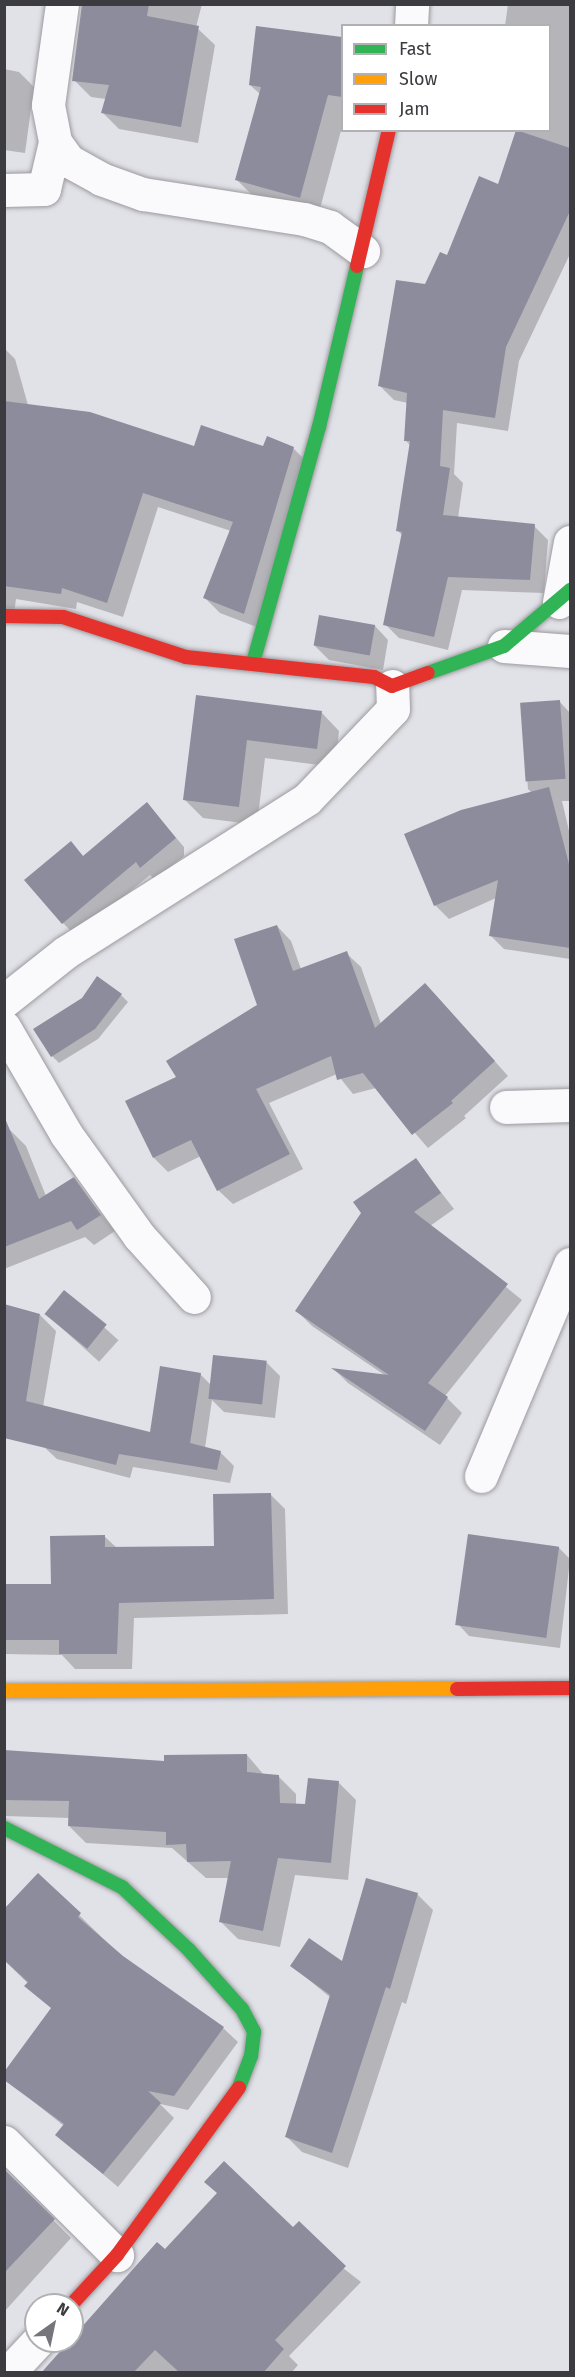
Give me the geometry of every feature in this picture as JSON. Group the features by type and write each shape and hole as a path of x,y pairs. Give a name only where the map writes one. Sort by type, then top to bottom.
{"street":[{"path":"4,190 44,189 55,142 48,105 62,4"},
{"path":"411,24 412,4"},
{"path":"253,663 363,251 389,132"},
{"path":"55,142 69,161 132,190 304,219 330,227 363,251"},
{"path":"4,616 63,617 186,657 374,677 392,686 504,646 565,596 570,542"},
{"path":"504,646 570,651"},
{"path":"4,1001 66,952 307,799 393,709 392,686"},
{"path":"4,1027 66,1134 139,1236 194,1297"},
{"path":"506,1107 570,1105"},
{"path":"481,1476 570,1264"},
{"path":"4,1691 570,1688"},
{"path":"4,1828 122,1887 189,1950 242,2009 254,2031 251,2056 239,2088 117,2255 82,2293"},
{"path":"4,2142 117,2255"},
{"path":"9,2373 27,2353"}],"building":[{"path":"82,4 149,4 147,16 199,26 181,127 101,113 109,85 72,81"},
{"path":"256,26 341,37 341,97 328,95 300,198 235,180 261,87 249,85"},
{"path":"515,132 522,132 570,148 570,211 506,347 495,418 443,410 440,466 450,468 443,515 535,524 530,580 448,577 434,637 383,625 402,532 396,531 410,441 404,441 407,393 378,386 396,280 425,284 440,252 447,255 479,176 498,184"},
{"path":"4,401 90,412 194,446 201,425 263,446 267,436 294,447 244,614 203,598 233,522 143,493 107,603 62,588 61,594 4,586"},
{"path":"319,615 375,625 370,655 314,646"},
{"path":"196,695 322,711 317,749 247,740 239,807 183,800"},
{"path":"560,700 566,779 526,782 520,703"},
{"path":"549,787 570,868 570,948 489,936 498,880 434,906 404,834 461,810"},
{"path":"147,802 176,838 140,868 136,862 62,924 24,880 71,841 83,856"},
{"path":"277,925 293,971 347,951 375,1028 425,983 495,1061 451,1101 453,1103 412,1135 363,1073 337,1080 331,1056 256,1089 290,1154 217,1191 191,1140 153,1158 125,1101 176,1077 166,1061 257,1005 234,939"},
{"path":"97,976 122,994 95,1029 51,1057 33,1029 82,998"},
{"path":"4,1116 39,1199 74,1177 101,1215 77,1230 71,1221 4,1247"},
{"path":"416,1158 441,1193 414,1212 508,1284 428,1383 448,1397 425,1431 331,1368 389,1375 295,1311 361,1213 353,1202"},
{"path":"64,1290 107,1325 87,1349 44,1314"},
{"path":"4,1304 40,1314 26,1401 150,1432 160,1366 201,1373 190,1443 221,1451 217,1470 119,1454 116,1465 4,1438"},
{"path":"213,1355 267,1361 262,1404 208,1399"},
{"path":"271,1493 274,1599 119,1603 117,1654 59,1654 59,1640 4,1640 4,1584 51,1584 50,1536 105,1535 105,1547 214,1546 213,1494"},
{"path":"468,1534 559,1547 546,1638 455,1625"},
{"path":"4,1750 164,1761 164,1755 247,1754 247,1772 279,1775 280,1803 305,1804 308,1778 339,1781 331,1863 278,1858 263,1931 219,1922 231,1861 187,1862 186,1844 166,1845 166,1832 68,1826 69,1801 4,1800"},
{"path":"38,1873 81,1913 78,1917 123,1956 224,2027 174,2096 148,2091 161,2103 103,2174 55,2135 64,2124 4,2080 4,2072 51,2008 24,1986 28,1982 4,1960 4,1909"},
{"path":"366,1878 418,1893 390,1989 386,1987 332,2153 285,2137 330,1995 290,1966 309,1938 342,1961"},
{"path":"224,2161 293,2227 299,2221 346,2266 275,2340 284,2349 263,2373 180,2373 155,2350 133,2373 41,2373 59,2353 84,2353 84,2324 157,2242 165,2249 217,2193 204,2182"},
{"path":"4,2169 55,2219 4,2273"}],"traffic: fast":[{"path":"253,663 319,427 357,266"},
{"path":"428,673 504,646 570,590"},
{"path":"4,1828 122,1887 189,1950 242,2009 254,2032 251,2056 239,2088"}],"traffic: slow":[{"path":"4,1691 457,1689"}],"traffic: jam":[{"path":"357,266 389,132"},
{"path":"4,616 63,617 186,657 374,677 392,686 428,673"},
{"path":"457,1689 570,1688"},
{"path":"82,2293 117,2255 239,2088"}]}
